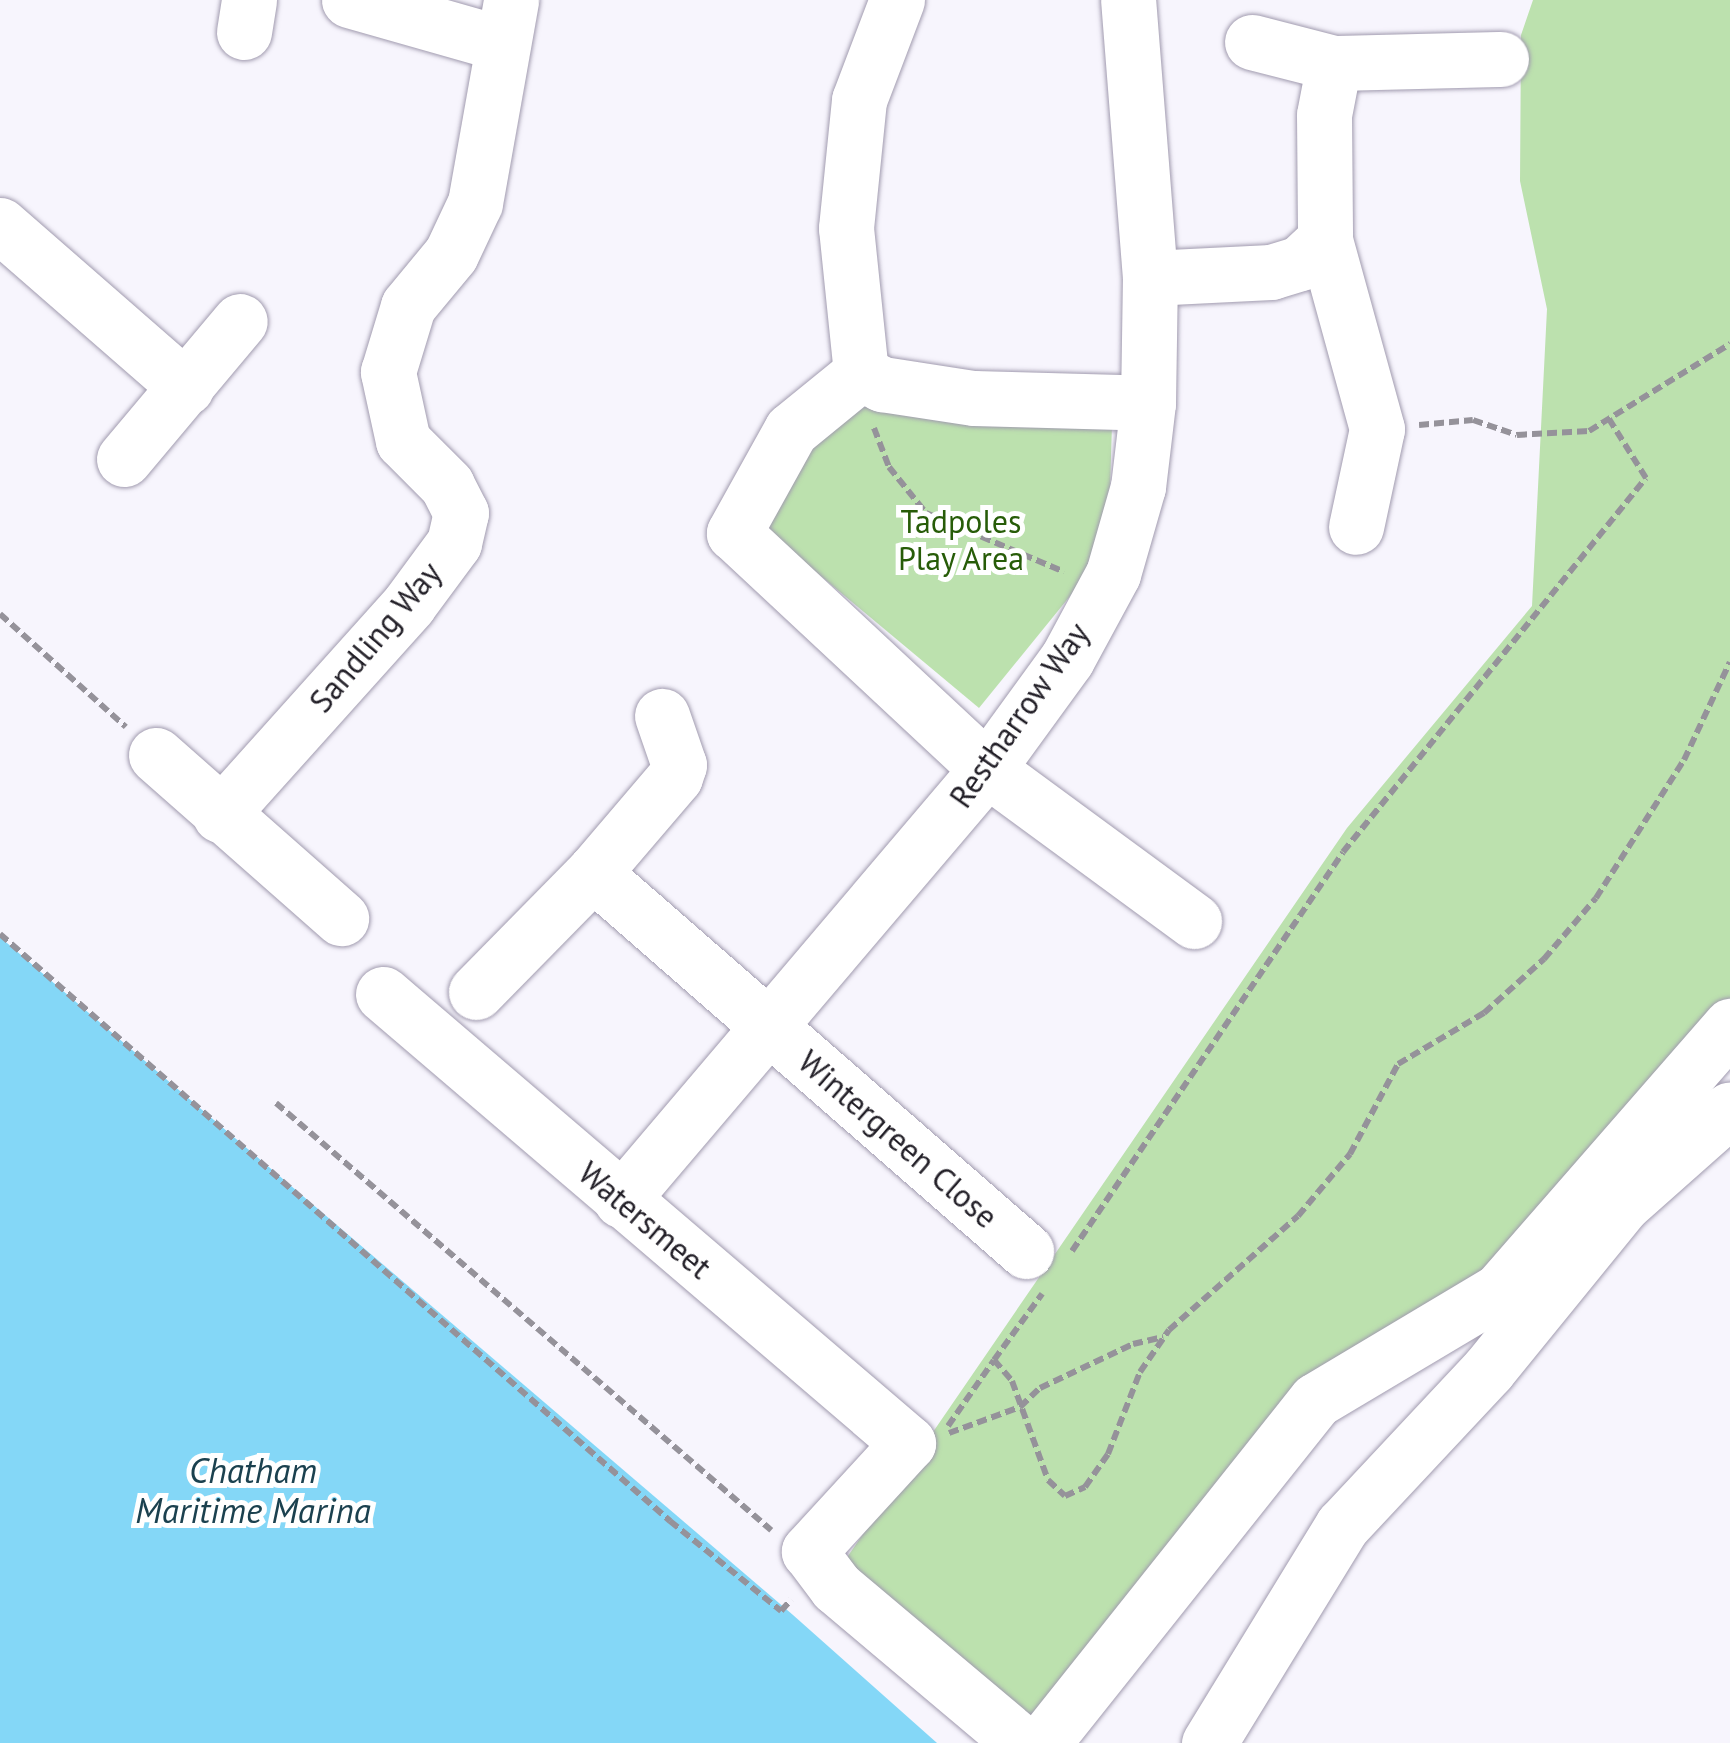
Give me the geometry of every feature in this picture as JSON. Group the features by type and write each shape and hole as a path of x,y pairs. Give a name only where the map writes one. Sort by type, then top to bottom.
{"street":[{"path":"349,0 507,22"},
{"path":"862,374 846,228 859,100 897,0"},
{"name":"Restharrow Way","path":"620,1200 987,770 1067,659 1105,589 1138,487 1148,403 1150,278 1128,0"},
{"name":"Sandling Way","path":"220,815 409,604 454,543 461,513 447,485 403,441 388,372 408,306 451,254 475,204 507,22"},
{"path":"1252,42 1334,63 1500,59"},
{"path":"1334,63 1324,115 1324,240 1378,430 1356,527"},
{"path":"0,225 186,387"},
{"path":"1150,278 1271,272 1300,263 1324,240"},
{"path":"124,459 240,321"},
{"path":"862,374 882,384 974,398 1148,403"},
{"path":"862,374 790,430 734,532 987,770 1194,921"},
{"path":"476,992 594,873 675,777 679,765 662,716"},
{"path":"156,755 340,918"},
{"name":"Wintergreen Close","path":"594,873 1046,1266"},
{"name":"Watersmeet","path":"383,994 908,1443 809,1550 836,1587 1021,1743"},
{"path":"1043,1743 1316,1400 1499,1292 1730,1026"},
{"path":"1209,1743 1342,1526 1488,1370 1622,1206 1730,1109"}],"path":[{"path":"1378,430 1474,420 1517,435 1589,431 1730,344"},
{"path":"862,374 865,404 909,500 968,536 1105,589"},
{"path":"1164,1337 1133,1344 1040,1388 1020,1407 942,1435 994,1360 1046,1266 1343,852 1646,478 1609,419"},
{"path":"0,614 156,755"},
{"path":"994,1360 1020,1407 1048,1480 1065,1496 1085,1487 1108,1454 1140,1372 1164,1337 1298,1216 1350,1154 1398,1064 1484,1013 1596,898 1684,760 1730,662"},
{"path":"0,934 670,1520 780,1611 786,1605"},
{"path":"276,1103 776,1534"}],"green space":[{"path":"1533,0 1730,0 1730,1011 1484,1290 1307,1386 1028,1730 837,1572 1347,828 1532,606 1547,309 1520,181 1521,35"},
{"name":"Tadpoles Play Area","path":"874,400 1112,424 1110,489 1088,574 979,708 762,527 798,438"}],"water":[{"name":"Chatham Maritime Marina","path":"0,937 793,1615 937,1743 0,1743"}]}
